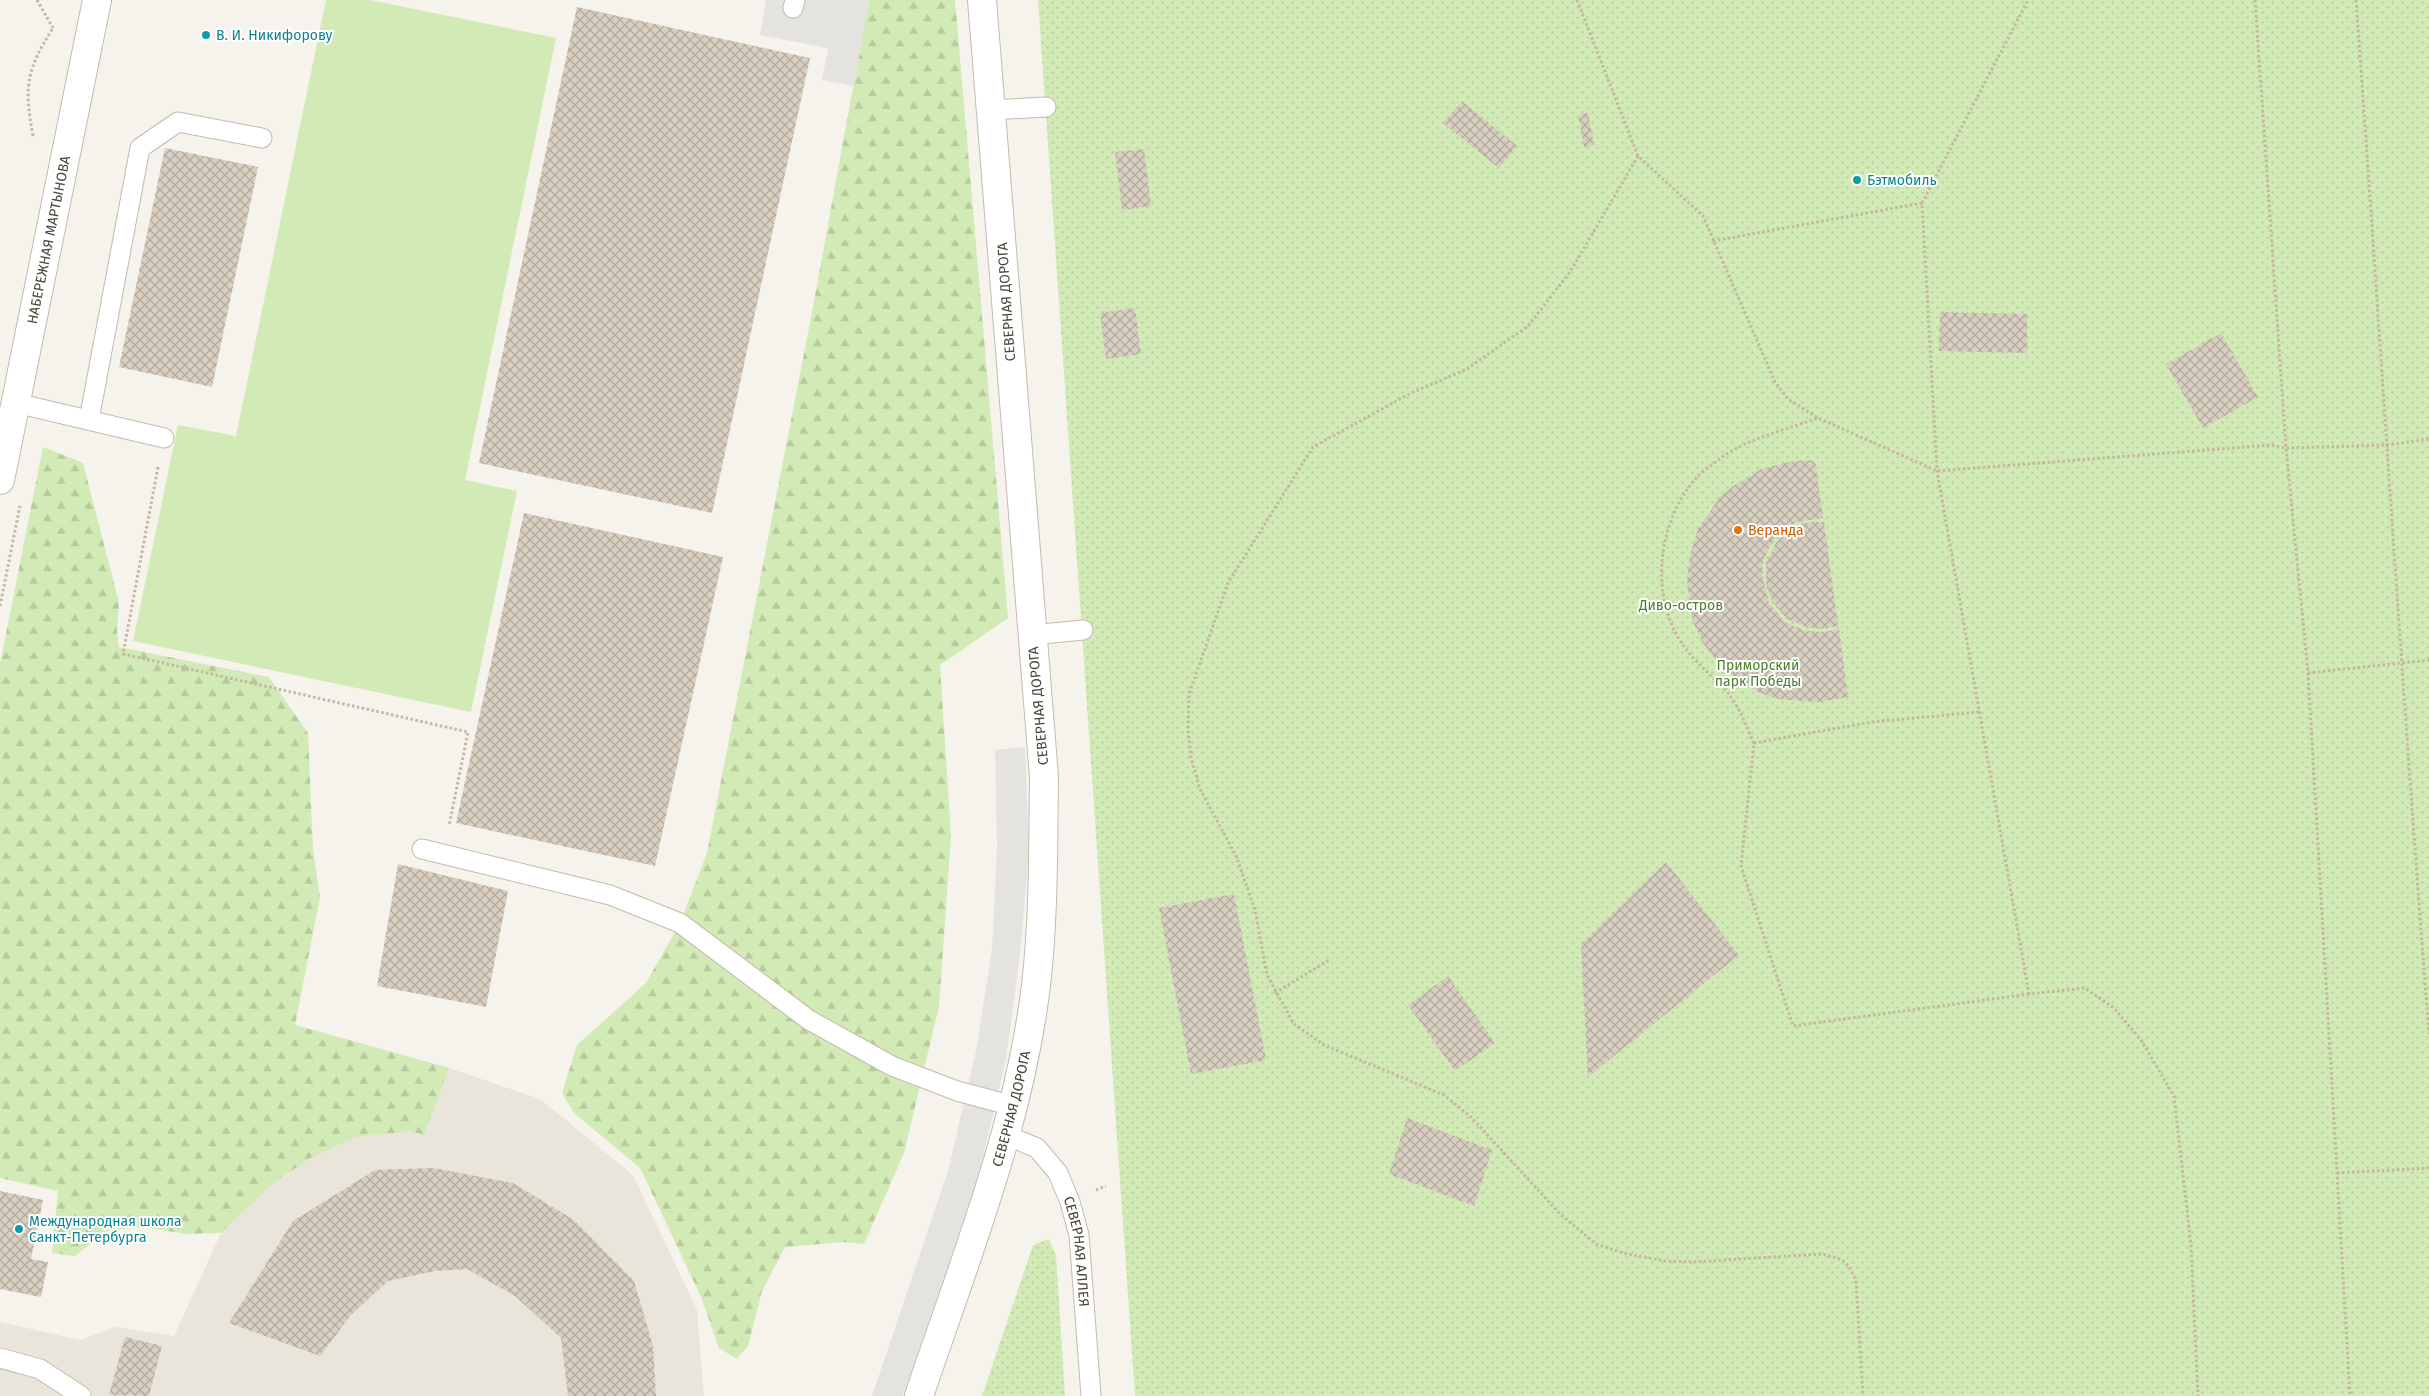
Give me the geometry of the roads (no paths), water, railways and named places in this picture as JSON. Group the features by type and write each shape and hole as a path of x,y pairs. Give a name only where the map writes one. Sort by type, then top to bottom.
{"street":[{"name":"НАБЕРЕЖНАЯ МАРТЫНОВА","path":"0,480 97,0"},
{"name":"СЕВЕРНАЯ ДОРОГА","path":"919,1396 1006,1135 1036,986 1043,896 1044,777 982,0"}],"lane":[{"path":"991,110 1046,107"},
{"path":"90,420 140,148 178,122 262,138"},
{"path":"16,403 164,438"},
{"path":"1032,635 1083,630"},
{"path":"422,849 610,895 680,923 809,1020 892,1066 957,1090 1013,1106"},
{"name":"СЕВЕРНАЯ АЛЛЕЯ","path":"1006,1135 1037,1148 1058,1173 1070,1202 1079,1235 1091,1396"},
{"path":"0,1358 40,1369 81,1396"}],"place":[{"name":"В. И. Никифорову","path":"206,35"},
{"name":"Бэтмобиль","path":"1857,180"},
{"name":"Веранда","path":"1738,530"},
{"name":"Международная школа Санкт-Петербурга","path":"19,1229"}],"park label":[{"name":"Диво-остров","path":"1681,605"},
{"name":"Приморский парк Победы","path":"1758,674"}]}
